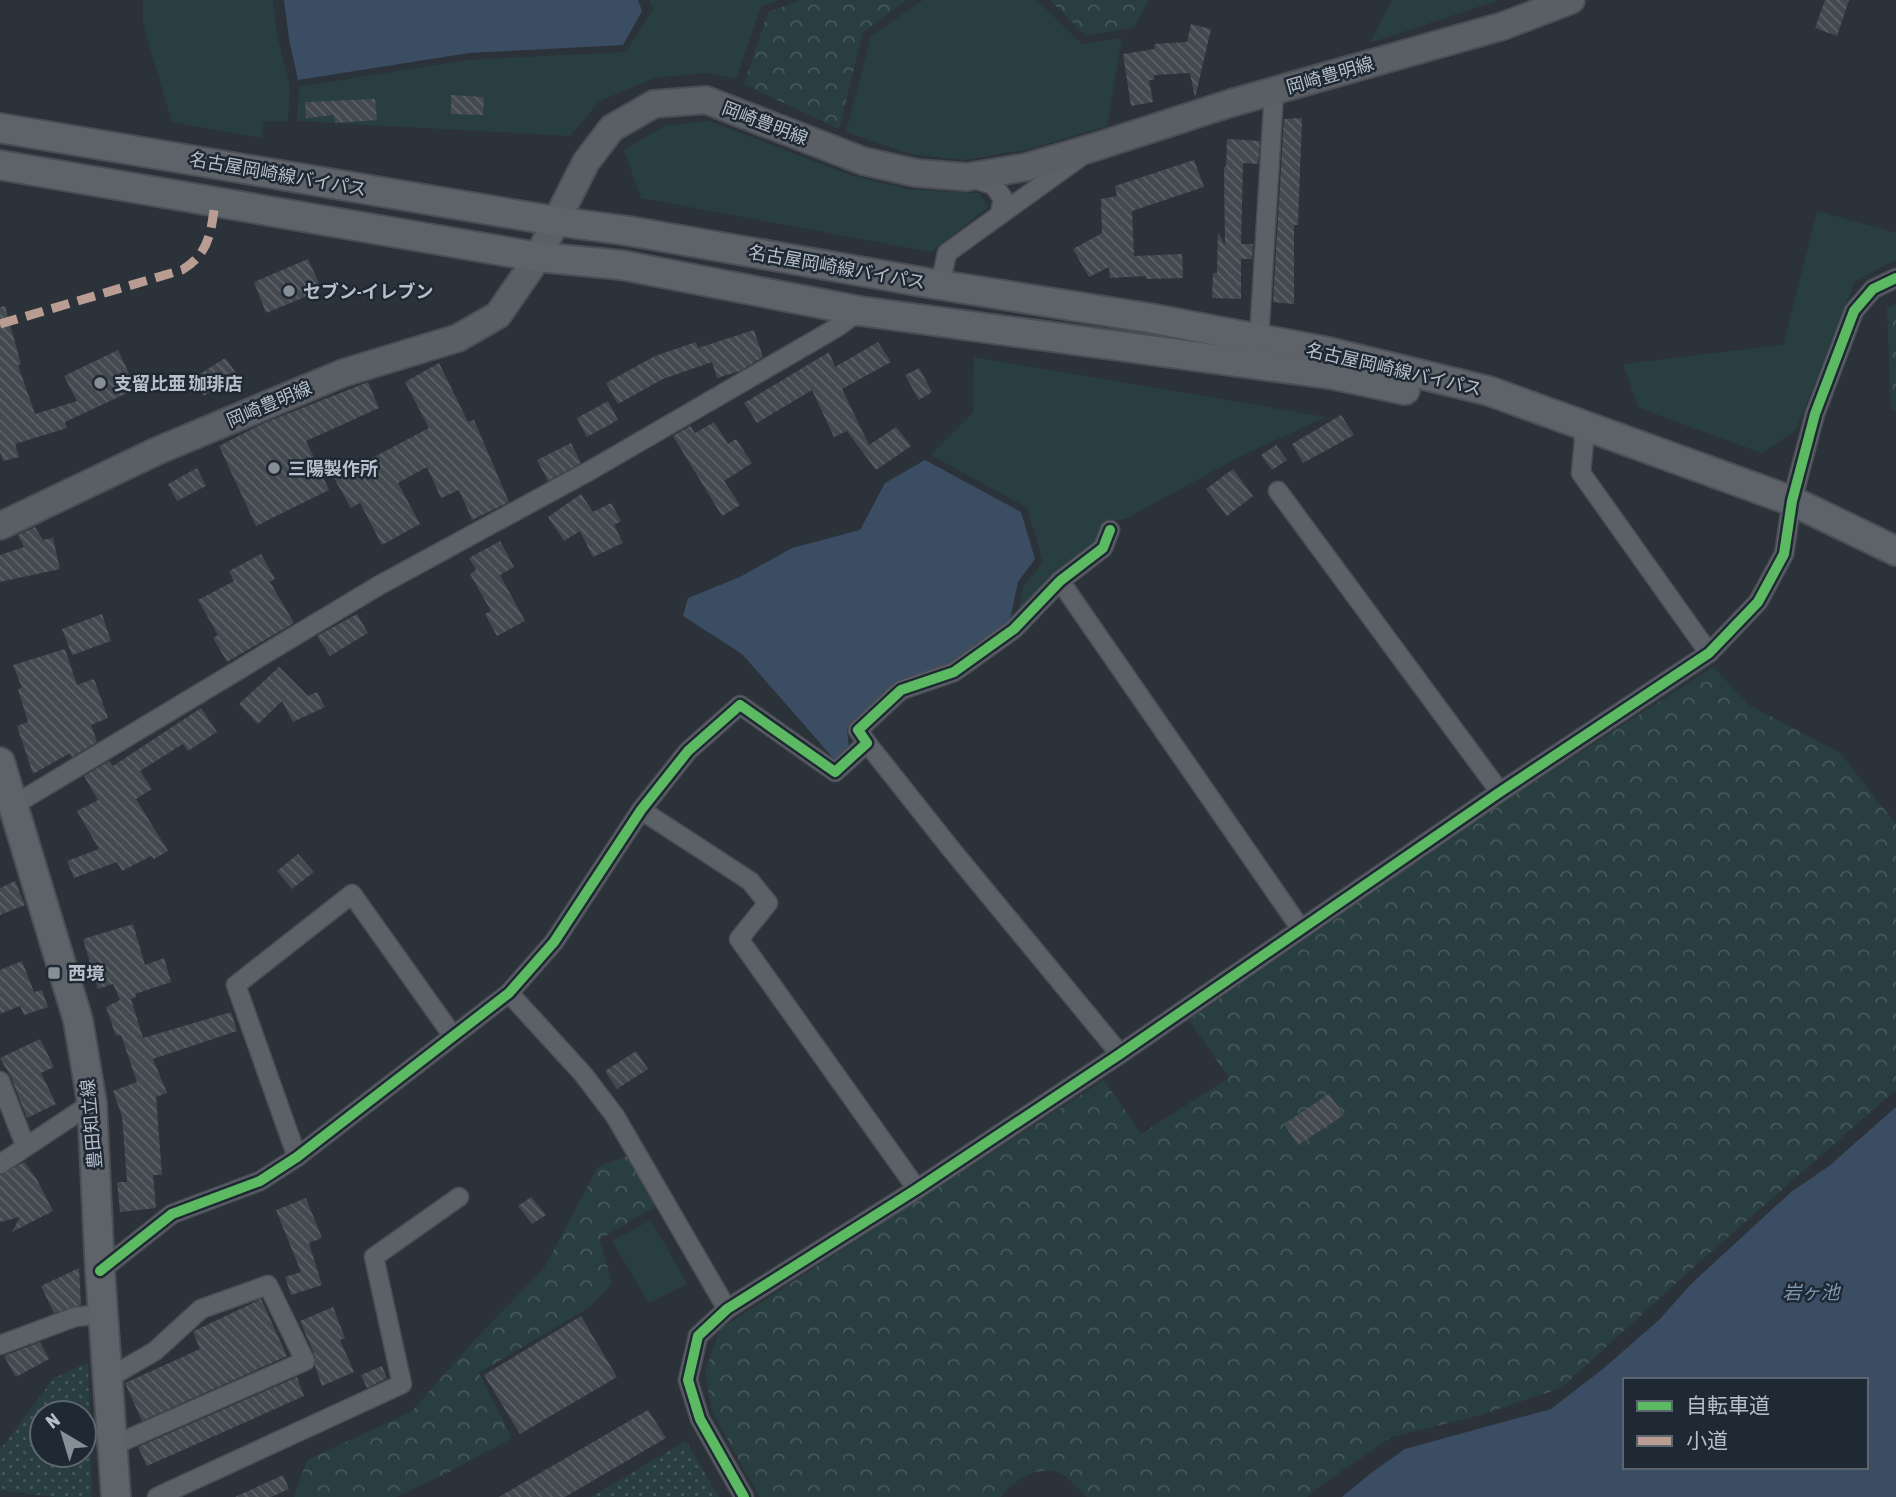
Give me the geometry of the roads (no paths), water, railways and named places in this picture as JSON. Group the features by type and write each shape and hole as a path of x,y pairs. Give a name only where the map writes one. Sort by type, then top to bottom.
{"main road":[{"name":"岡崎豊明線","path":"0,526 157,451 343,373 458,338 498,315 538,257 586,162 612,128 654,104 706,100 863,161 915,173 967,177 1027,167 1093,148 1274,91 1503,26 1571,0"},
{"name":"名古屋岡崎線バイパス","path":"0,128 555,221 629,230 940,285 1149,318 1329,352 1489,391 1583,433"},
{"name":"名古屋岡崎線バイパス","path":"0,165 538,257 621,265 860,311 1335,374 1450,399 1662,455 1793,501 1896,551"},
{"name":"豊田知立線","path":"0,762 78,1020 92,1103 100,1271 116,1497"}],"street":[{"path":"1259,339 1274,91"},
{"path":"940,285 947,253 1093,148"},
{"path":"967,177 993,185 1003,198 1000,214"},
{"path":"744,1497 700,1419 688,1380 698,1336 727,1309 917,1189 1120,1054 1500,792 1709,653 1758,602 1784,554 1793,501 1815,414 1854,311 1873,289 1896,278"},
{"path":"14,805 378,586 591,470 836,328 860,311"},
{"path":"1583,433 1581,473 1709,653"},
{"path":"1278,491 1500,792"},
{"path":"1110,530 1103,548 1060,581 1014,629 954,671 901,690 858,730 951,849 1120,1054"},
{"path":"1060,581 1301,929"},
{"path":"100,1271 172,1214 260,1181 297,1157 509,993 554,942 641,810 688,751 740,705 835,772 867,743"},
{"path":"641,810 750,881 768,903 739,939 917,1189"},
{"path":"297,1157 236,985 352,894 453,1037"},
{"path":"509,993 583,1074 615,1116 727,1309"},
{"path":"0,1081 25,1145"},
{"path":"0,1164 92,1103"},
{"path":"157,1497 402,1384 374,1257 458,1197"},
{"path":"107,1379 155,1351 201,1309 268,1285 305,1362 112,1446"},
{"path":"0,1345 75,1317 103,1314"}],"water":[{"path":"284,0 638,0 642,11 623,45 469,53 298,80"},
{"path":"925,460 1021,512 1035,559 1018,582 1010,620 951,663 902,680 847,729 849,748 834,759 742,654 683,616 688,598 740,577 792,548 860,530 885,483"},
{"name":"岩ヶ池","path":"1896,1107 1896,1497 1342,1497 1405,1449 1551,1409 1604,1368 1660,1319 1691,1284 1791,1192 1829,1166"}],"place":[{"name":"セブン-イレブン","path":"289,291"},
{"name":"支留比亜 珈琲店","path":"100,383"},
{"name":"三陽製作所","path":"274,468"},
{"name":"西境","path":"54,973"}]}
